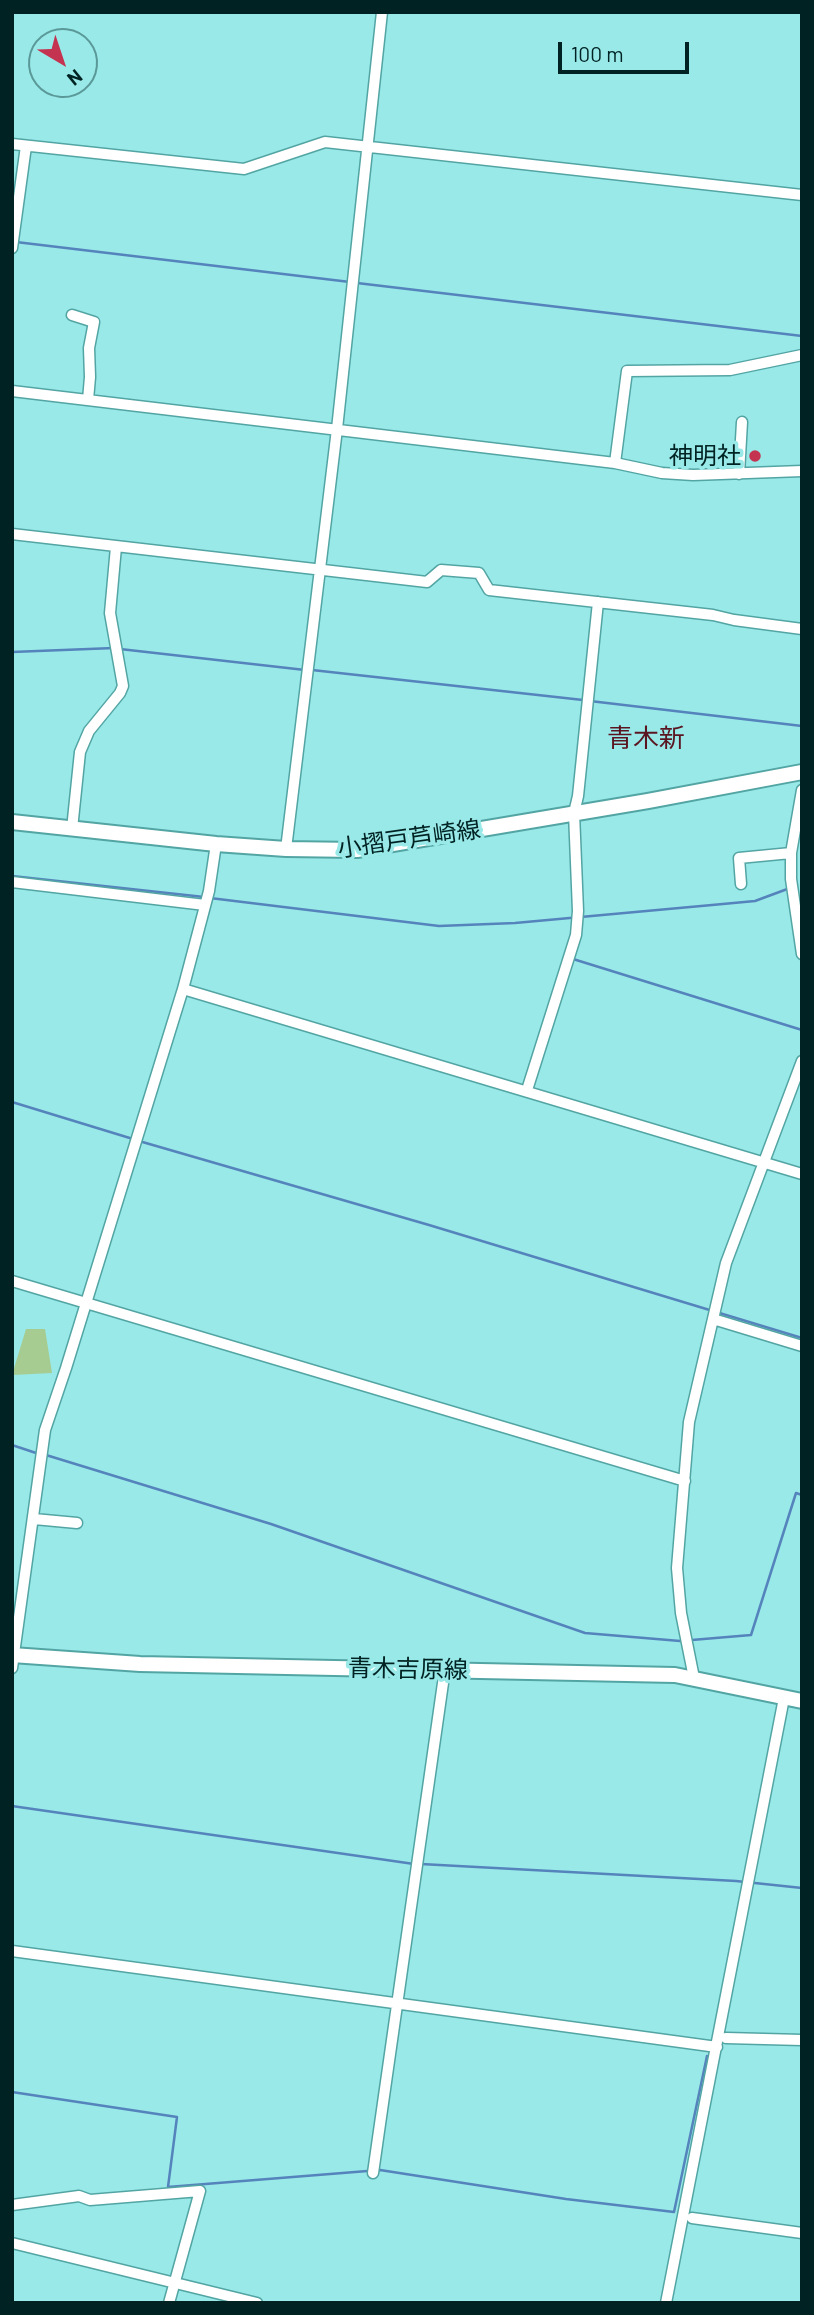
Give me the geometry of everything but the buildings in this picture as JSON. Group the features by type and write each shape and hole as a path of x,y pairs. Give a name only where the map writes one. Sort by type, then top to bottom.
{"main road":[{"name":"小摺戸芦崎線","path":"12,822 216,844 357,850 802,772"},
{"name":"青木吉原線","path":"13,1659 676,1675 802,1701"}],"street":[{"path":"286,849 337,429 382,13 375,12"},
{"path":"12,144 244,169 325,142 802,195"},
{"path":"12,248 26,146"},
{"path":"72,315 94,322 89,348 88,400"},
{"path":"615,463 628,371 730,370 802,355"},
{"path":"12,391 615,463 662,473 693,475 802,471"},
{"path":"739,474 741,422"},
{"path":"12,534 427,582 441,569 479,573 488,590 713,615 802,629"},
{"path":"72,829 80,752 89,731 123,686 110,613 116,547"},
{"path":"527,1090 576,935 578,911 575,813 598,601"},
{"path":"801,947 793,900 792,853 802,790"},
{"path":"13,1659 45,1430 183,989 205,905 216,844"},
{"path":"741,884 739,858 792,853"},
{"path":"12,883 205,905"},
{"path":"183,989 802,1174"},
{"path":"694,1678 681,1613 677,1568 689,1422 726,1263 802,1061"},
{"path":"12,1281 87,1301 685,1481"},
{"path":"713,1319 802,1346"},
{"path":"34,1519 77,1523"},
{"path":"373,2173 444,1670"},
{"path":"666,2303 784,1698"},
{"path":"12,1951 717,2047"},
{"path":"726,2038 802,2040"},
{"path":"12,2205 79,2196 90,2200 200,2192 169,2303"},
{"path":"692,2218 802,2233"},
{"path":"12,2243 257,2303"}],"green space":[{"path":"26,1329 45,1329 52,1373 12,1375"}],"waterway":[{"path":"16,242 350,282"},
{"path":"357,283 802,336"},
{"path":"12,652 114,648"},
{"path":"120,649 305,670"},
{"path":"312,670 583,700"},
{"path":"590,701 802,726"},
{"path":"12,876 204,897"},
{"path":"210,898 439,926 515,923 755,901 790,888"},
{"path":"573,959 802,1030"},
{"path":"12,1102 133,1139"},
{"path":"139,1141 802,1338"},
{"path":"12,1445 39,1454"},
{"path":"46,1455 271,1524 585,1633 680,1641 751,1635 796,1493 802,1495"},
{"path":"12,1806 414,1864"},
{"path":"421,1864 736,1881 802,1888"},
{"path":"12,2092 177,2117 168,2187 380,2170 566,2199 674,2212 707,2056"}],"place":[{"name":"神明社","path":"755,456"}],"district":[{"name":"青木新","path":"646,738"}]}
